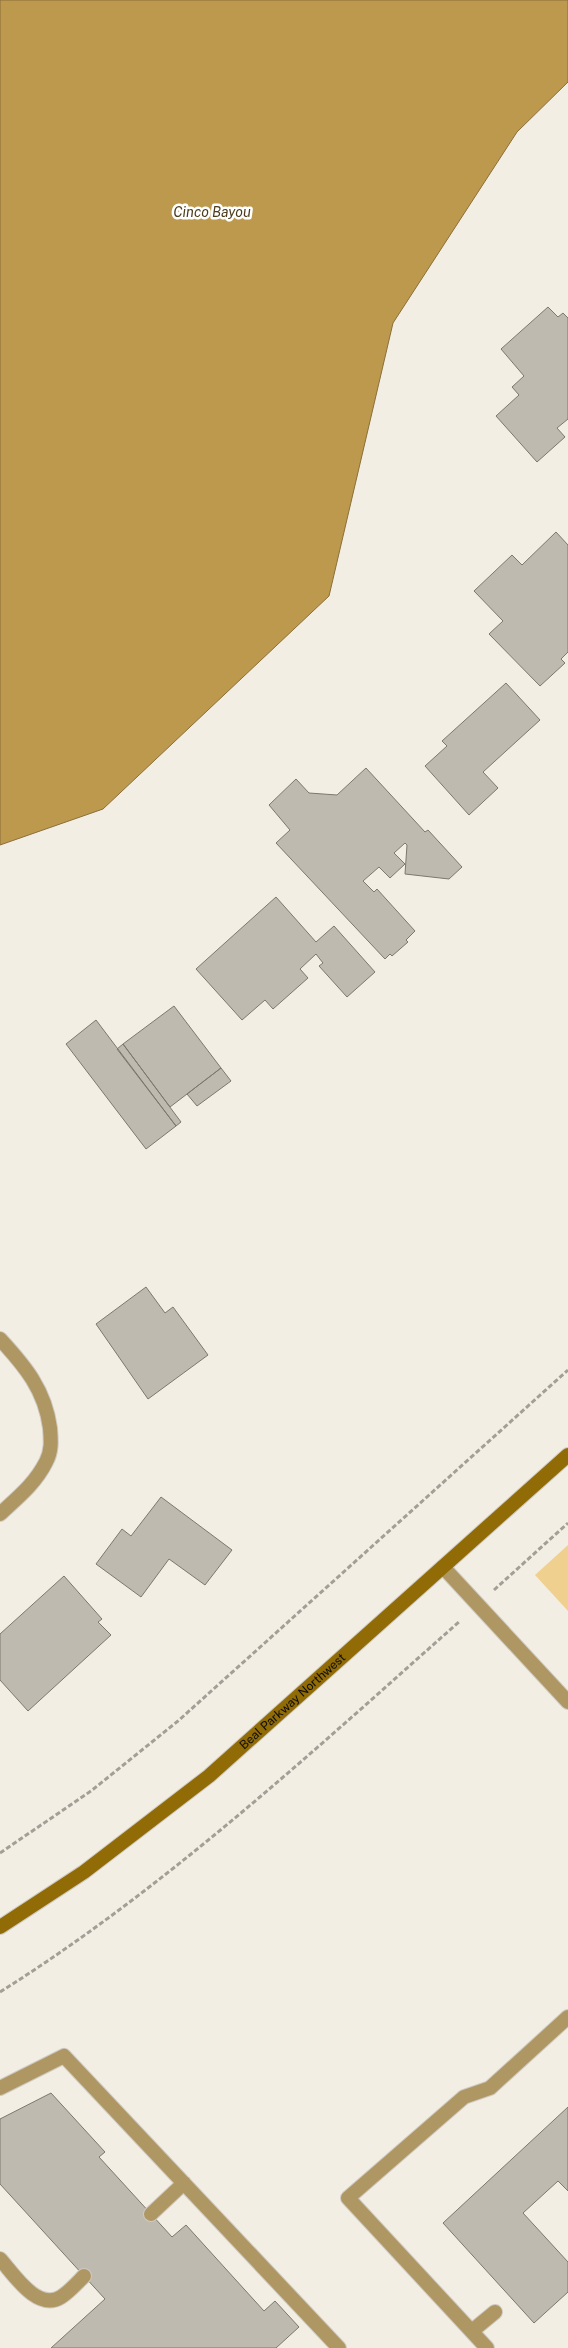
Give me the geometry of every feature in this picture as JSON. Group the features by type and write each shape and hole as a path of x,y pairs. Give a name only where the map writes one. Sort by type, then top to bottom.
{"main road":[{"name":"Beal Parkway Northwest","path":"0,1927 84,1872 209,1776 568,1455"}],"street":[{"path":"0,1339 36,1382 48,1410 51,1444 47,1461 30,1486 0,1514"},
{"path":"443,1567 568,1702"},
{"path":"487,2348 348,2198 464,2097 490,2088 568,2017"},
{"path":"0,2088 64,2056 339,2348"},
{"path":"151,2214 184,2183"},
{"path":"0,2259 32,2294 44,2300 60,2298 84,2276"},
{"path":"472,2332 495,2312"}],"path":[{"path":"0,1853 91,1790 178,1721 568,1370"},
{"path":"0,1992 33,1971 145,1890 293,1768 568,1523"}],"shaded area":[{"path":"568,1545 568,1611 535,1575"}],"water":[{"name":"Cinco Bayou","path":"0,0 568,0 568,82 517,132 393,323 329,596 103,809 0,845"}],"building":[{"path":"548,307 558,317 563,313 568,318 568,419 557,428 565,437 537,462 496,416 519,395 512,387 524,376 501,349"},
{"path":"556,532 568,545 568,652 561,659 565,663 540,686 489,634 503,621 474,591 512,555 522,565"},
{"path":"506,683 540,720 483,772 498,788 469,815 425,766 447,746 442,741"},
{"path":"366,768 425,832 428,830 462,867 449,879 405,874 407,845 405,843 394,853 405,864 390,878 379,867 363,881 374,892 377,889 415,931 406,940 408,942 392,956 390,954 385,959 276,843 290,830 269,805 296,779 309,793 337,795"},
{"path":"276,897 316,942 334,926 375,972 347,997 319,966 323,963 316,954 300,969 308,978 273,1009 265,1000 242,1020 196,969"},
{"path":"174,1006 221,1068 170,1107 123,1044"},
{"path":"96,1020 176,1126 146,1149 66,1044"},
{"path":"123,1044 181,1122 176,1126 117,1049"},
{"path":"221,1068 231,1081 197,1106 187,1094"},
{"path":"146,1287 165,1313 173,1307 208,1355 148,1399 96,1324"},
{"path":"161,1497 232,1550 205,1585 169,1559 141,1597 96,1564 122,1529 131,1536"},
{"path":"64,1576 102,1619 98,1622 111,1635 28,1711 0,1680 0,1634"},
{"path":"51,2093 105,2152 99,2157 172,2237 186,2225 264,2311 275,2301 299,2327 276,2348 51,2348 105,2299 0,2184 0,2119"},
{"path":"568,2107 568,2191 558,2181 523,2213 568,2262 568,2292 534,2323 443,2223"}]}
